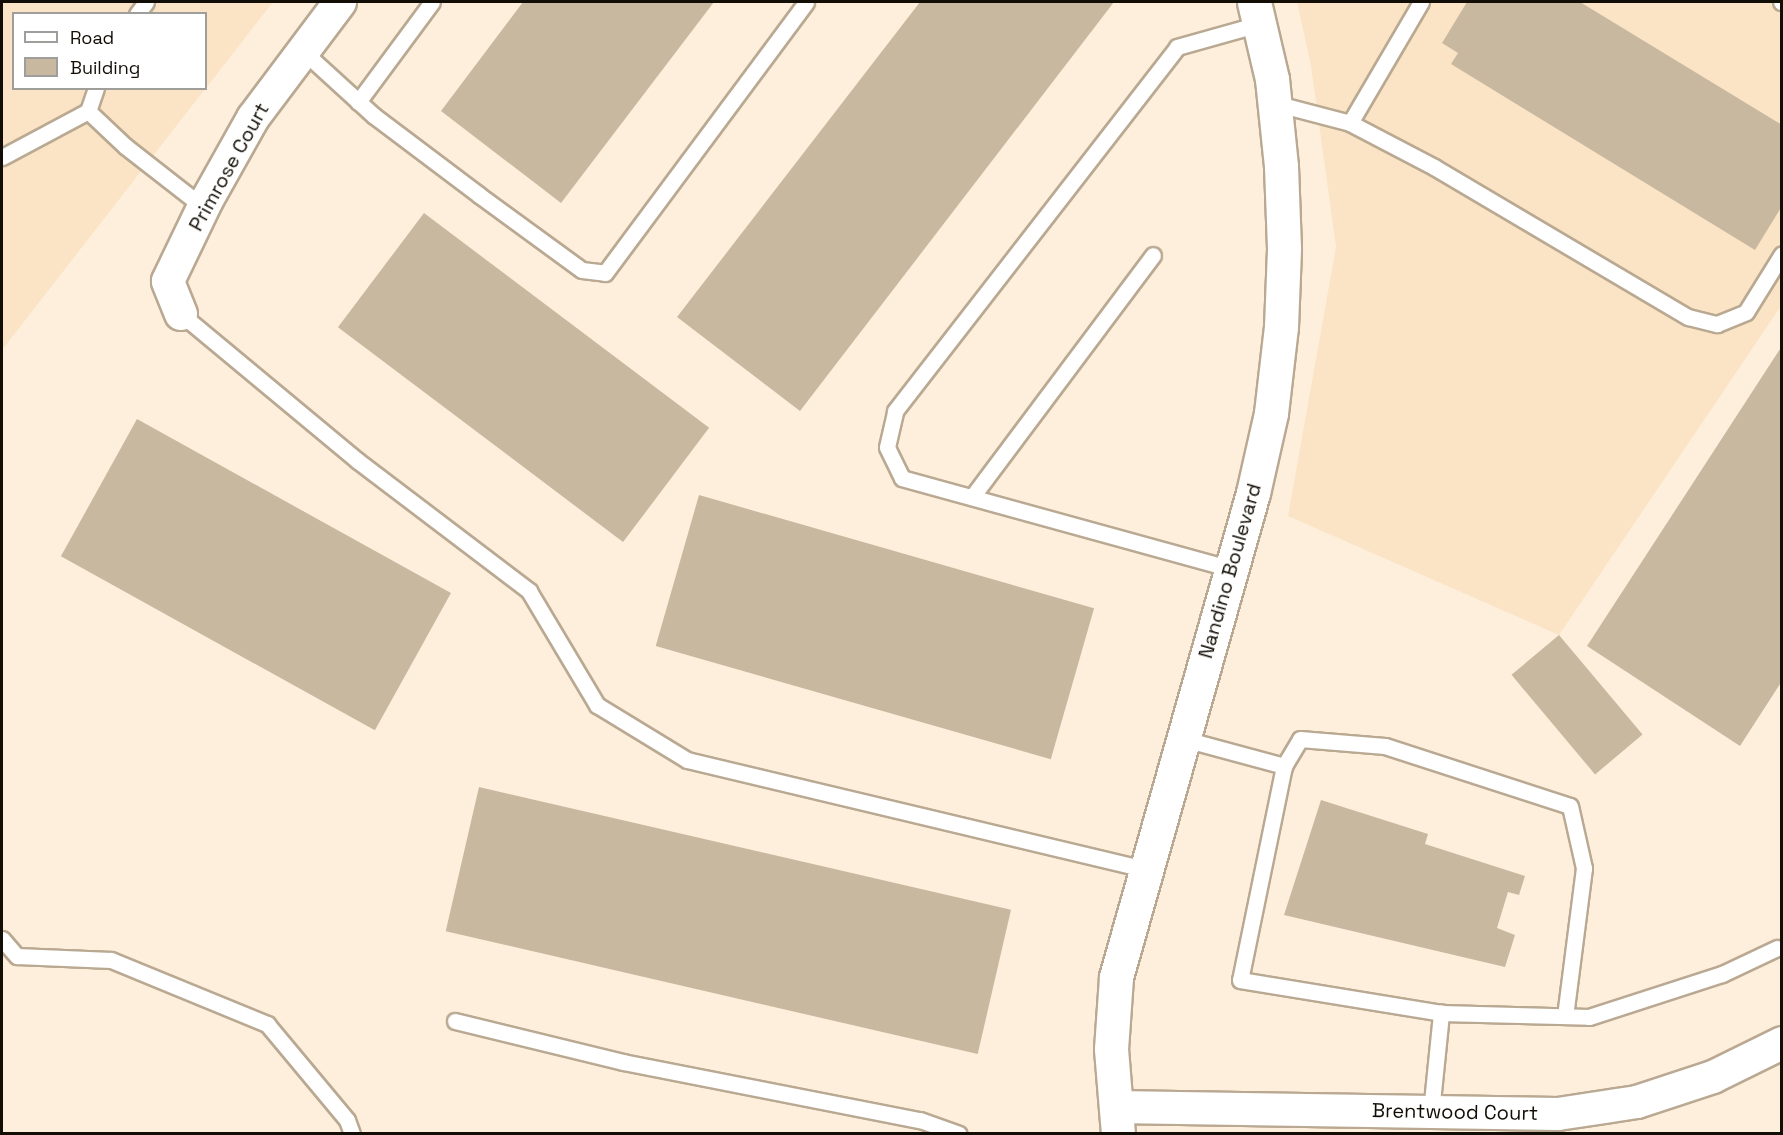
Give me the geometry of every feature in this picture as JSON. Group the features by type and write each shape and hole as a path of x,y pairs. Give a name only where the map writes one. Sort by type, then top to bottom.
{"street":[{"name":"Primrose Court","path":"181,314 168,281 203,207 253,118 340,2"},
{"name":"Nandino Boulevard","path":"1117,1120 1111,1048 1116,977 1232,569 1271,413 1281,327 1284,248 1274,103 1256,13"},
{"name":"Brentwood Court","path":"1117,1120 1431,1112 1518,1123 1558,1114 1637,1102 1713,1077 1782,1043"}],"lane":[{"path":"358,102 432,2"},
{"path":"303,51 358,102 582,270 605,273 806,2"},
{"path":"1350,123 1421,2"},
{"path":"1232,569 902,478 887,447 895,411 1177,47 1256,13"},
{"path":"2,157 88,111 95,90"},
{"path":"1274,103 1350,123 1434,167 1688,317 1717,324 1746,312 1782,254"},
{"path":"88,111 124,146 203,207"},
{"path":"972,497 1154,255"},
{"path":"181,314 358,461 530,591 597,705 687,760 1146,869"},
{"path":"1184,739 1284,766"},
{"path":"1565,1016 1584,867 1570,806 1385,746 1300,739 1284,766 1240,980 1441,1013 1589,1017 1722,974 1777,948"},
{"path":"2,939 17,956 111,960 267,1024 347,1120 352,1134"},
{"path":"1431,1112 1441,1013"},
{"path":"455,1021 623,1062 920,1120 959,1134"}],"shaded area":[{"path":"2,2 273,2 207,87 207,12 12,12 12,90 204,90 2,350"},
{"path":"1297,2 1781,2 1781,306 1559,635 1288,516 1336,247 1311,66"}],"building":[{"path":"523,2 714,2 561,203 441,111"},
{"path":"920,2 1114,2 800,411 677,317"},
{"path":"1467,2 1580,2 1782,125 1782,206 1755,250 1451,64 1458,53 1442,43"},
{"path":"424,213 709,428 623,542 338,327"},
{"path":"1782,346 1782,681 1740,746 1587,646"},
{"path":"137,419 451,593 375,730 61,556"},
{"path":"699,495 1094,608 1051,759 656,646"},
{"path":"1559,635 1643,735 1595,774 1512,675"},
{"path":"479,787 1011,910 978,1054 446,931"},
{"path":"1321,800 1428,834 1425,844 1525,876 1519,895 1508,892 1497,928 1515,935 1505,967 1284,915"}]}
